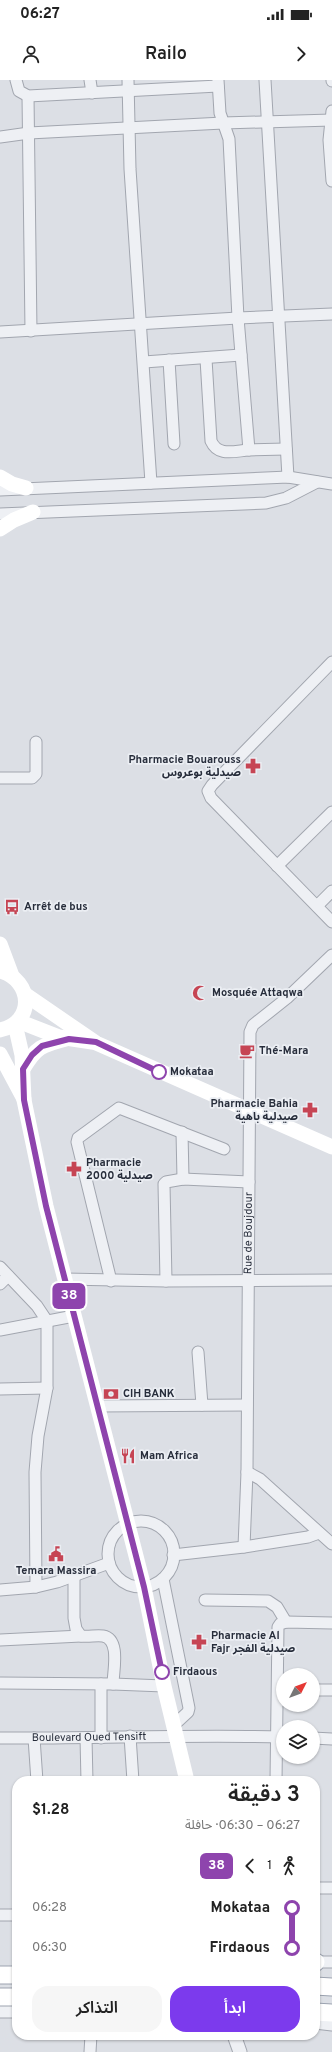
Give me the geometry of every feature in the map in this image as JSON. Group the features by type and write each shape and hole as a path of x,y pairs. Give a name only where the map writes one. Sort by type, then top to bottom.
{"main road":[{"path":"0,477 12,484 26,488"},
{"path":"0,530 14,520 33,512"},
{"path":"0,944 6,974 18,981 26,995 96,1042 332,1147"},
{"path":"0,1030 16,1023 24,1013 26,995"},
{"path":"16,1023 69,1039 96,1042"},
{"path":"16,1023 23,1069 24,1100 46,1206 144,1587 164,1686 176,1730 186,1776"},
{"path":"23,1069 32,1055 42,1046 69,1039"},
{"path":"0,1054 24,1100"},
{"path":"0,1975 12,1975"},
{"path":"320,1986 332,1987"},
{"path":"0,1997 12,1997"},
{"path":"320,2012 332,2013"}],"street":[{"path":"16,80 19,91 28,96 128,92 218,83 220,113 229,139 238,318 249,450"},
{"path":"90,80 92,93"},
{"path":"128,80 129,128 140,324 152,483"},
{"path":"265,80 288,477"},
{"path":"28,96 31,331"},
{"path":"0,137 29,133 268,122 332,117 329,140 332,181"},
{"path":"0,332 332,314"},
{"path":"144,362 206,359 241,355"},
{"path":"206,359 211,441 214,448 220,452 286,449"},
{"path":"169,360 174,444"},
{"path":"0,490 288,477 332,484"},
{"path":"0,514 266,503 286,498 317,482"},
{"path":"332,662 209,789 211,798 332,922"},
{"path":"0,778 32,778 36,774 36,742"},
{"path":"277,866 332,812"},
{"path":"317,906 332,891"},
{"name":"Rue de Boujdour","path":"244,1548 247,1472 251,1028 332,955"},
{"path":"111,1281 77,1142 78,1138 119,1108 224,1149"},
{"path":"182,1132 183,1179"},
{"path":"166,1281 162,1188 166,1182 183,1179 249,1182"},
{"path":"0,1267 37,1306 47,1321 47,1388 38,1436 35,1472 36,1587"},
{"path":"0,1284 8,1276"},
{"path":"65,1279 111,1281 332,1280"},
{"path":"0,1330 74,1316"},
{"path":"198,1352 202,1405"},
{"path":"0,1389 47,1388"},
{"path":"97,1406 247,1405"},
{"path":"247,1472 260,1479 332,1544"},
{"path":"136,1521 147,1521 157,1525 165,1532 171,1541 173,1556 169,1571 163,1578 154,1584 144,1587 132,1586 122,1581 114,1573 109,1563 108,1552 110,1540 117,1531 127,1524 136,1521"},
{"path":"173,1556 244,1548 308,1537 319,1533"},
{"path":"0,1590 36,1587 74,1576 109,1563"},
{"path":"74,1576 74,1618 76,1629 82,1636"},
{"path":"163,1578 189,1708 176,1730"},
{"path":"205,1600 268,1601 277,1607 286,1622"},
{"path":"279,1668 277,1630 280,1624 286,1622 332,1623"},
{"path":"0,1640 104,1636 113,1642 113,1684"},
{"path":"0,1682 164,1686"},
{"path":"100,1738 101,1684"},
{"path":"320,1690 332,1690"},
{"name":"Boulevard Oued Tensift","path":"0,1738 100,1738 176,1730 276,1737"},
{"path":"130,1736 133,1776"},
{"path":"34,1738 37,1776"},
{"path":"86,1738 87,1776"},
{"path":"320,1738 332,1739"},
{"path":"276,1776 278,1764"},
{"path":"320,1888 332,1888"},
{"path":"0,1915 12,1916"},
{"path":"0,2012 12,2012"},
{"path":"320,2024 332,2025"},
{"path":"90,2052 91,2040"},
{"path":"236,2040 240,2052"},
{"path":"240,2052 244,2040"}],"bus line":[{"name":"38","path":"159,1072 96,1042 69,1039 48,1043 42,1046 36,1050 23,1069 24,1100 46,1206 144,1587 162,1672"}],"place":[{"name":"Pharmacie Bouarouss صيدلية بوعروس","path":"253,766"},
{"name":"Arrêt de bus","path":"12,907"},
{"name":"Mosquée Attaqwa","path":"200,993"},
{"name":"Thé-Mara","path":"247,1051"},
{"name":"Mokataa","path":"159,1072"},
{"name":"Pharmacie Bahia صيدلية باهية","path":"310,1110"},
{"name":"Pharmacie 2000 صيدلية","path":"74,1169"},
{"name":"CIH BANK","path":"111,1394"},
{"name":"Mam Africa","path":"128,1456"},
{"name":"Temara Massira","path":"56,1554"},
{"name":"Pharmacie Al Fajr صيدلية الفجر","path":"199,1642"},
{"name":"Firdaous","path":"162,1672"}]}
